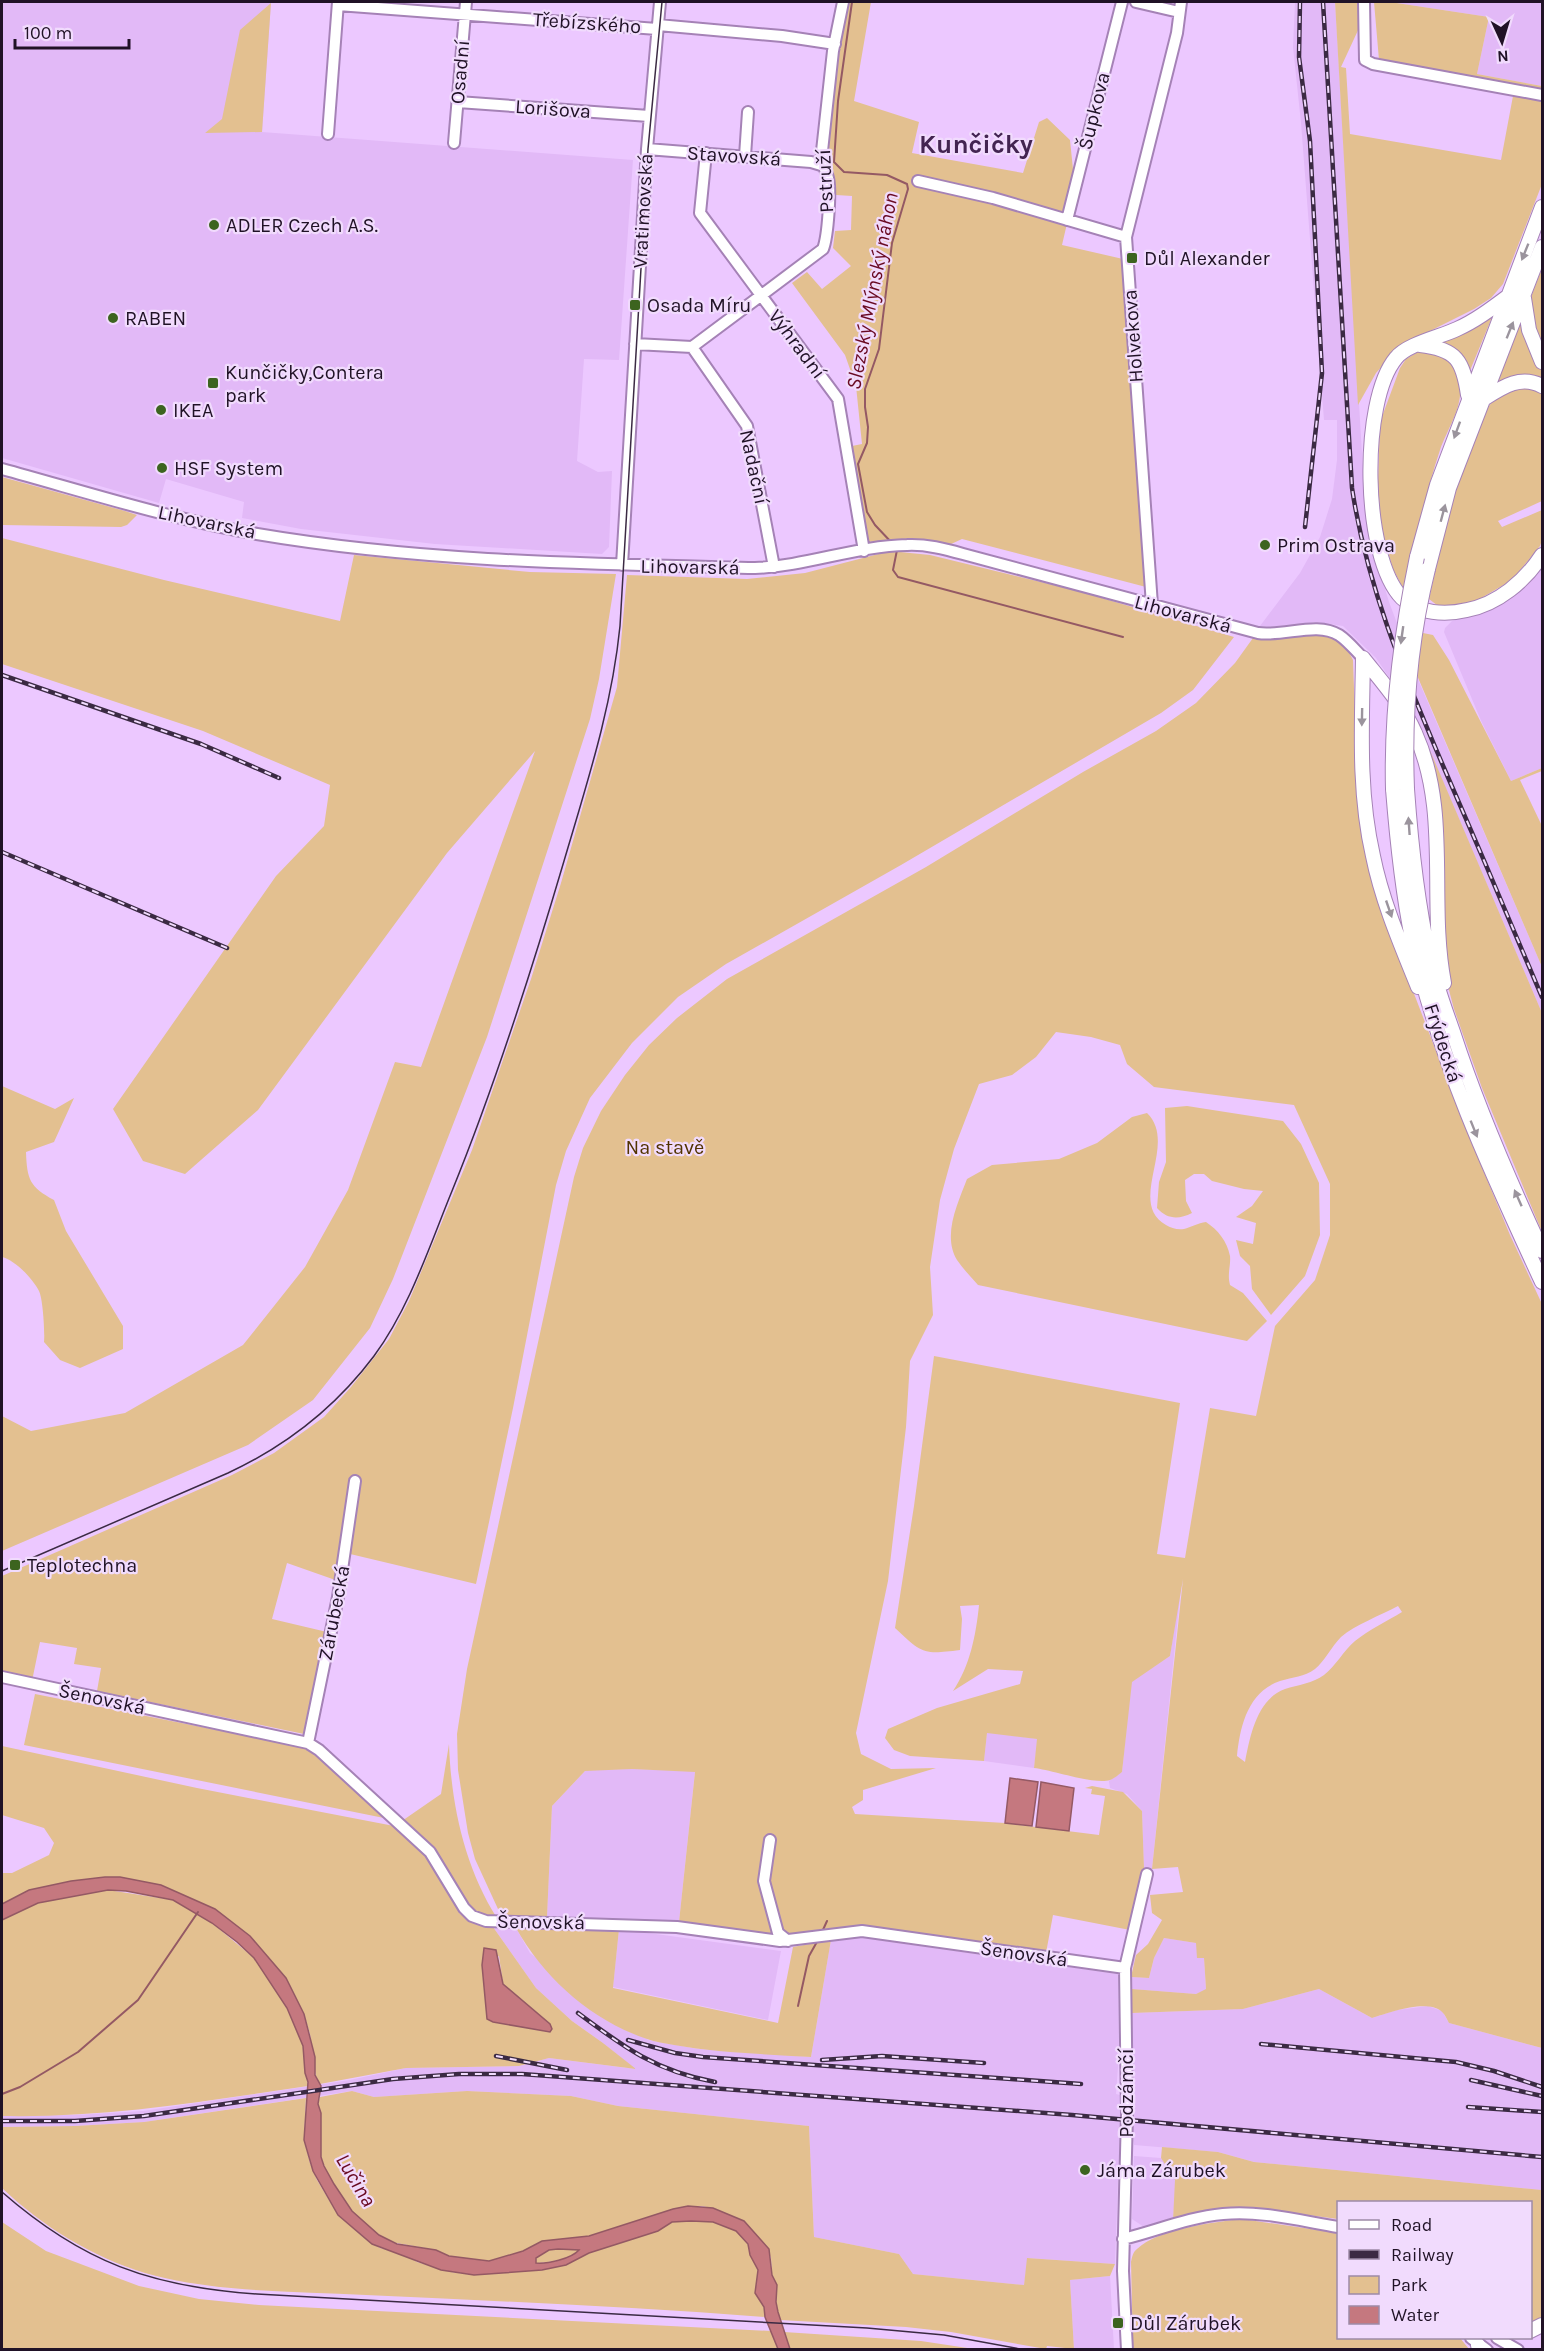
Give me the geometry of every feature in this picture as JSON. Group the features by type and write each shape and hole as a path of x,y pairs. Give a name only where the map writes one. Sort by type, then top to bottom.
{"main road":[{"path":"1400,789 1416,626 1428,569 1449,488 1507,297 1542,207"},
{"path":"1400,789 1395,691 1405,615 1417,557 1437,485 1524,296 1542,247"},
{"path":"1524,296 1529,330 1542,362"},
{"path":"1507,297 1471,322 1400,354 1386,374 1378,396 1372,438 1370,477 1373,522 1381,554 1394,586 1406,601 1422,609 1443,613 1470,610 1485,604 1508,591 1525,577 1542,555"},
{"path":"1418,345 1440,348 1457,358 1476,399"},
{"path":"1476,399 1517,382 1530,381 1542,386"},
{"path":"1363,658 1411,724 1423,752 1433,793 1439,938 1458,1070"},
{"path":"1363,658 1362,769 1366,818 1373,857 1403,951 1458,1070"},
{"name":"Frýdecká","path":"1400,789 1430,958 1458,1070 1493,1172 1542,1282"},
{"name":"Frýdecká","path":"1458,1070 1542,1251"}],"street":[{"name":"Osadní","path":"454,143 466,2"},
{"name":"Vratimovská","path":"622,565 646,149 660,2"},
{"name":"Pstruží","path":"692,347 824,249 828,180 821,165 828,87 843,2"},
{"name":"Šupkova","path":"1067,220 1122,2"},
{"path":"1136,2 1180,7"},
{"path":"1364,2 1365,60 1373,64 1542,95"},
{"name":"Třebízského","path":"338,3 782,36 835,44"},
{"path":"328,134 338,3"},
{"name":"Holvekova","path":"1152,605 1126,237 1177,33 1180,7"},
{"name":"Lorišova","path":"458,102 649,116"},
{"path":"745,156 748,112"},
{"name":"Stavovská","path":"646,149 812,162 821,165"},
{"name":"Výhradní","path":"706,153 700,213 838,399 864,551"},
{"path":"918,181 993,198 1126,237"},
{"path":"635,344 692,347"},
{"name":"Nadační","path":"692,347 747,426 774,567"},
{"name":"Lihovarská","path":"2,469 189,520 283,538 488,560 774,567 898,546 914,545 944,549 1258,633 1282,634 1317,629 1328,630 1344,638 1363,658"},
{"name":"Zárubecká","path":"308,1743 338,1597 355,1481"},
{"name":"Šenovská","path":"2,1677 308,1743 319,1750 430,1852 464,1908 478,1919 502,1923 677,1927 762,1940 788,1941 862,1931 1125,1968"},
{"path":"770,1840 764,1881 778,1933 788,1941"},
{"name":"Podzámčí","path":"1127,2349 1123,2239 1127,2114 1125,1968 1147,1874"},
{"path":"1123,2239 1199,2218 1230,2213 1247,2213 1337,2227"},
{"path":"1500,2339 1518,2349"}],"shaded area":[{"path":"2,2 271,2 262,132 633,160 619,360 584,359 577,461 598,472 612,471 609,547 602,554 435,544 301,529 242,518 244,502 166,479 159,503 2,458"},
{"path":"1295,2 1335,2 1364,487 1380,572 1420,684 1542,967 1542,1013 1414,714 1376,658 1343,626 1314,622 1286,628 1260,626 1300,573 1320,537 1332,499 1337,460 1337,420 1324,420 1293,47"},
{"path":"1390,2 1542,2 1542,86 1477,74 1489,17"},
{"path":"1542,566 1542,768 1511,781 1482,723 1444,632 1452,621 1474,614 1525,584"},
{"path":"1182,1578 1152,1869 1134,1965 1112,1963 1122,1959 1144,1868 1142,1811 1127,1794 1110,1788 1109,1781 1122,1772 1131,1682 1170,1656"},
{"path":"987,1732 1038,1739 1034,1768 984,1761"},
{"path":"586,1770 695,1771 679,1922 547,1917 552,1806"},
{"path":"493,1927 516,1928 530,1953 648,2040 698,2049 811,2057 831,1940 851,1936 1118,1974 1119,2053 1116,2094 1132,2098 1132,2013 1243,2009 1319,1989 1372,2018 1397,2010 1428,2006 1442,2011 1449,2023 1542,2048 1542,2190 1254,2162 1218,2152 1134,2145 1132,2129 1120,2128 1115,2264 1028,2258 1024,2285 913,2274 899,2254 814,2237 809,2126 618,2106 571,2096 467,2091 374,2097 352,2091 144,2122 2,2127 2,2116 143,2111 350,2080 406,2068 518,2066 549,2058 635,2069 572,2021 536,1988"},
{"path":"619,1929 781,1951 768,2020 613,1987"},
{"path":"1164,1938 1196,1943 1204,1958 1206,1990 1196,1994 1132,1989 1131,1977 1149,1978 1154,1958"},
{"path":"1134,2156 1161,2158 1176,2180 1173,2220 1144,2227 1132,2219"},
{"path":"1110,2276 1114,2349 1074,2349 1070,2280"}],"green space":[{"path":"846,2 871,2 854,101 919,122 912,153 1023,173 1039,122 1047,118 1070,140 1075,189 1062,245 1123,259 1146,587 962,539 949,545 904,539 867,542 860,517 852,446 862,444 856,386 845,355 792,283 807,272 822,289 851,266 833,248 835,231 851,230 852,196 836,195 828,148 827,123"},
{"path":"1335,2 1357,2 1360,26 1341,67 1346,68 1350,134 1501,160 1513,96 1542,101 1542,184 1503,284 1491,298 1474,309 1400,346 1376,373 1358,405"},
{"path":"1374,2 1390,2 1489,17 1477,74 1542,86 1542,91 1379,60"},
{"path":"271,3 262,132 205,133 222,119 240,30"},
{"path":"1542,268 1542,345 1534,324 1531,297"},
{"path":"1495,310 1469,373 1435,343"},
{"path":"1521,317 1542,371 1542,382 1494,387"},
{"path":"1418,352 1432,354 1449,362 1457,373 1460,398 1435,467 1403,588 1393,569 1381,528 1378,482 1380,422 1400,368 1406,359"},
{"path":"1519,385 1542,391 1542,501 1498,521 1502,527 1542,510 1540,546 1512,580 1466,607 1442,609 1429,599 1451,503 1484,412 1497,396"},
{"path":"2,477 137,515 127,525 121,527 2,525"},
{"path":"2,538 164,580 340,621 354,555 530,572 616,574 590,719 487,1037 393,1279 370,1328 313,1400 248,1445 2,1551 2,1416 31,1431 125,1413 243,1345 305,1267 348,1190 395,1062 421,1067 535,751 447,853 258,1110 185,1174 143,1161 113,1109 276,876 324,826 330,785 203,731 2,664"},
{"path":"890,551 930,555 1078,591 1234,637 1193,690 1161,713 726,964 678,997 632,1043 590,1098 566,1151 556,1185 476,1584 346,1553 341,1582 287,1563 272,1619 327,1632 304,1734 97,1691 101,1668 74,1664 77,1648 40,1642 32,1681 2,1674 2,1576 232,1475 274,1453 324,1417 389,1339 409,1301 472,1150 531,979 561,883 617,687 627,575 747,579 805,573"},
{"path":"1423,633 1433,635 1449,660 1511,781 1542,768 1542,771 1520,780 1542,826 1542,967 1416,673"},
{"name":"Na stavě","path":"1327,635 1344,643 1353,660 1357,774 1403,965 1466,1129 1510,1235 1542,1304 1542,2048 1449,2023 1442,2012 1426,2006 1407,2008 1372,2018 1319,1989 1243,2009 1132,2013 1132,1989 1196,1994 1206,1989 1204,1958 1197,1958 1196,1943 1164,1938 1154,1958 1149,1978 1131,1977 1136,1955 1148,1944 1162,1920 1152,1913 1150,1895 1183,1892 1178,1867 1152,1869 1183,1579 1170,1656 1132,1682 1122,1772 1113,1779 1094,1781 1034,1768 1037,1739 987,1733 984,1761 910,1756 894,1750 885,1738 888,1729 937,1708 1020,1684 1023,1671 988,1669 953,1691 964,1671 971,1650 979,1605 960,1606 962,1619 960,1650 930,1652 923,1650 911,1643 895,1628 934,1356 1180,1403 1157,1554 1185,1558 1210,1408 1256,1416 1275,1326 1315,1280 1330,1235 1330,1184 1294,1105 1154,1087 1127,1064 1120,1045 1091,1037 1056,1032 1036,1057 1012,1075 979,1084 954,1149 940,1200 930,1267 933,1315 910,1361 906,1427 888,1581 856,1733 861,1754 891,1769 936,1768 863,1790 863,1800 852,1807 855,1814 1005,1823 1099,1835 1105,1796 1091,1794 1092,1789 1085,1788 1092,1786 1123,1792 1142,1811 1144,1868 1130,1930 1053,1915 1046,1953 873,1928 791,1937 679,1922 695,1772 632,1769 585,1771 552,1806 547,1917 506,1916 498,1909 475,1859 468,1833 458,1770 457,1734 467,1669 574,1177 583,1148 601,1111 649,1045 677,1018 727,979 926,867 1083,772 1156,731 1196,703 1235,663 1253,638","holes":["1398,1606 1402,1612 1355,1641 1332,1668 1320,1678 1275,1694 1261,1710 1256,1720 1245,1762 1237,1756 1243,1722 1260,1693 1280,1681 1311,1672 1322,1662 1341,1637 1353,1628"]},
{"path":"1429,748 1542,1013 1542,1232 1482,1088 1454,1009 1446,979 1434,771"},
{"path":"2,1086 55,1109 74,1098 54,1142 26,1152 27,1169 31,1182 54,1200 66,1231 123,1326 123,1349 80,1368 60,1360 44,1342 42,1301 39,1291 23,1271 2,1257"},
{"path":"1187,1106 1283,1121 1301,1144 1319,1183 1320,1235 1305,1276 1271,1315 1252,1289 1250,1266 1240,1256 1236,1240 1253,1244 1256,1223 1236,1217 1252,1206 1263,1191 1244,1189 1212,1181 1204,1174 1194,1174 1185,1180 1186,1201 1192,1213 1182,1217 1173,1217 1157,1208 1159,1182 1166,1162 1165,1108"},
{"path":"1147,1113 1155,1126 1158,1140 1151,1188 1151,1202 1155,1215 1166,1225 1177,1229 1206,1222 1221,1236 1230,1256 1230,1285 1243,1293 1267,1321 1247,1341 978,1285 957,1260 951,1240 951,1230 967,1179 992,1165 1059,1159 1097,1143 1132,1117"},
{"path":"35,1694 303,1747 315,1754 384,1818 24,1745"},
{"path":"449,1744 453,1789 461,1834 476,1877 497,1918 473,1910 472,1916 445,1875 399,1823 441,1794"},
{"path":"2,1746 197,1788 394,1826 425,1854 460,1914 481,1925 493,1927 536,1988 572,2021 636,2069 549,2058 519,2066 406,2068 320,2084 316,2076 310,2034 304,2014 286,1978 250,1936 215,1909 161,1885 112,1877 71,1881 29,1890 2,1904 2,1873 12,1873 49,1855 54,1843 44,1828 2,1815","holes":["499,1956 503,1984 550,2024 550,2032 487,2019 482,1965"]},
{"path":"108,1890 173,1900 212,1923 254,1958 287,2008 303,2046 308,2086 193,2103 117,2111 2,2116 2,1920 38,1903"},
{"path":"516,1928 619,1929 613,1988 778,2023 793,1947 831,1940 811,2057 691,2048 653,2041 626,2031 571,1996 541,1964"},
{"path":"352,2091 374,2097 467,2091 571,2096 618,2106 809,2126 814,2237 899,2254 913,2274 1024,2285 1027,2258 1115,2264 1110,2276 1070,2280 1074,2349 1047,2346 1046,2349 951,2332 906,2327 780,2320 771,2258 766,2246 744,2221 713,2208 701,2206 673,2209 589,2236 570,2238 489,2261 449,2256 436,2250 391,2242 369,2228 352,2211 327,2173 321,2157 321,2113 318,2104 320,2097"},
{"path":"306,2098 304,2140 317,2180 338,2215 380,2248 404,2254 417,2262 451,2272 474,2275 543,2270 566,2265 589,2253 658,2231 672,2222 713,2222 736,2231 748,2244 758,2270 755,2293 764,2307 765,2317 566,2304 255,2290 172,2280 125,2266 87,2249 34,2215 2,2188 2,2127 144,2122"},
{"path":"1162,2147 1218,2152 1254,2162 1542,2190 1542,2320 1532,2326 1532,2201 1337,2201 1337,2219 1254,2208 1212,2209 1173,2220 1175,2180 1161,2158"},
{"path":"1242,2219 1337,2233 1337,2339 1461,2339 1469,2349 1133,2349 1131,2262 1133,2255 1146,2242 1158,2236 1202,2225"},
{"path":"2,2222 46,2251 139,2286 199,2299 259,2305 771,2331 778,2349 3,2349"},
{"path":"549,2250 579,2250 565,2258 536,2263 536,2258"},
{"path":"784,2332 921,2341 974,2349 790,2349"}],"water":[{"path":"1010,1778 1038,1782 1032,1826 1005,1823"},
{"path":"1041,1782 1074,1788 1069,1831 1036,1827"},
{"path":"120,1877 161,1885 215,1909 250,1936 286,1978 304,2014 315,2057 315,2075 321,2086 318,2104 321,2113 321,2157 324,2166 352,2211 379,2235 397,2244 436,2250 449,2256 489,2261 523,2251 542,2241 589,2236 673,2209 688,2206 713,2208 744,2221 769,2249 772,2275 777,2285 778,2312 790,2349 778,2349 765,2317 764,2307 755,2293 758,2270 750,2255 748,2244 736,2231 713,2222 672,2222 658,2231 589,2253 566,2265 542,2270 474,2275 441,2270 372,2244 338,2215 313,2171 304,2140 308,2082 303,2046 287,2008 254,1958 212,1923 173,1900 126,1891 108,1890 38,1903 2,1920 2,1904 29,1890 71,1881","holes":["549,2250 579,2250 559,2260 536,2263 536,2258"]},
{"path":"484,1948 496,1950 503,1984 550,2024 552,2029 550,2032 487,2019 482,1965"}],"waterway":[{"name":"Slezský Mlýnský náhon","path":"852,2 838,101 834,162 844,172 887,175 907,184 908,189 892,243 879,349 865,389 867,443 858,464 867,512 875,525 892,543"},
{"name":"Slezský Mlýnský náhon","path":"897,550 893,570 898,577 1123,637"},
{"path":"2,2094 20,2087 78,2052 138,2000 198,1912"},
{"path":"822,1932 827,1921"},
{"path":"798,2006 809,1956 818,1940"}],"tram line":[{"path":"2,1571 228,1473 270,1451 289,1438 326,1409 359,1375 387,1337 418,1276 483,1110 526,986 590,774 611,686 620,626 648,149 662,2"},
{"path":"2,2192 32,2216 90,2253 120,2267 184,2285 257,2294 867,2328 944,2335 1026,2350"}],"railway":[{"path":"1300,2 1299,57 1310,141 1322,373 1305,527"},
{"path":"1323,2 1352,488 1359,525 1377,596 1402,665 1429,734 1542,997"},
{"path":"2,675 201,744 279,778"},
{"path":"2,852 227,948"},
{"path":"578,2013 626,2047 658,2065 675,2072 715,2082"},
{"path":"628,2040 675,2053 703,2057 1081,2084"},
{"path":"1261,2044 1456,2062 1494,2071 1542,2087"},
{"path":"496,2056 567,2070"},
{"path":"822,2060 882,2056 984,2063"},
{"path":"2,2121 75,2121 144,2116 393,2079 459,2074 522,2074 1072,2115 1542,2157"},
{"path":"1471,2080 1542,2096"},
{"path":"1468,2107 1542,2112"}],"place":[{"name":"ADLER Czech A.S.","path":"214,225"},
{"name":"Důl Alexander","path":"1132,258"},
{"name":"Osada Míru","path":"635,305"},
{"name":"RABEN","path":"113,318"},
{"name":"Kunčičky,Contera park","path":"213,383"},
{"name":"IKEA","path":"161,410"},
{"name":"HSF System","path":"162,468"},
{"name":"Prim Ostrava","path":"1265,545"},
{"name":"Teplotechna","path":"15,1565"},
{"name":"Jáma Zárubek","path":"1085,2170"},
{"name":"Důl Zárubek","path":"1118,2323"}],"district":[{"name":"Kunčičky","path":"976,144"}],"water label":[{"name":"Lučina","path":"356,2180"}]}
